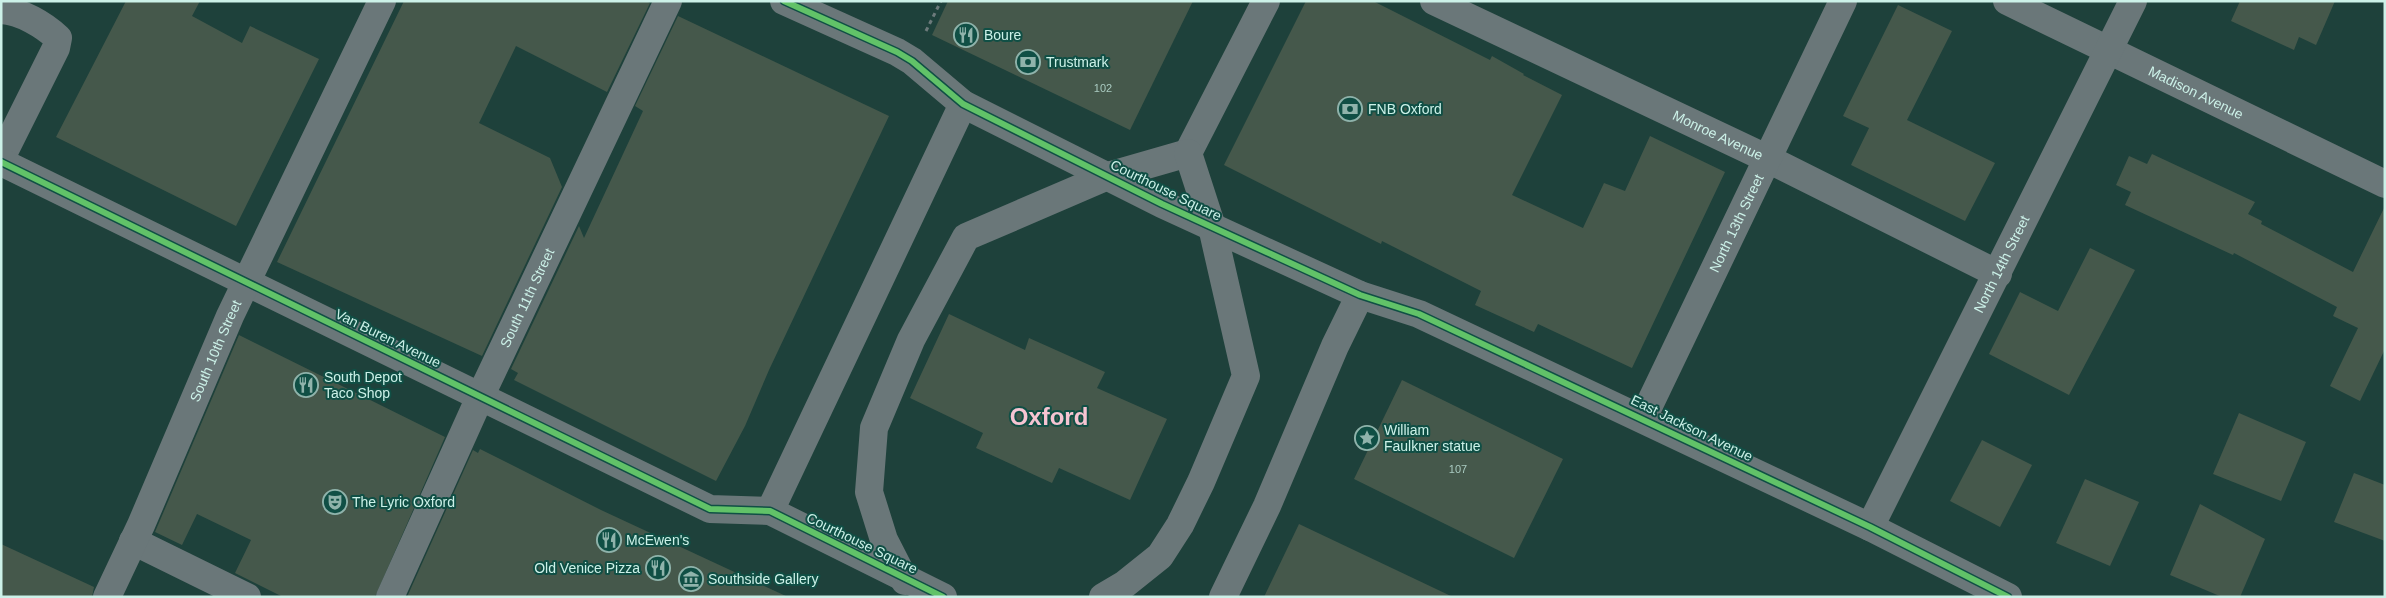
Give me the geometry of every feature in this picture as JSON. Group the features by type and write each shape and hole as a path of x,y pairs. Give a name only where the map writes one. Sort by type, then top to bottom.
{"street":[{"name":"South 10th Street","path":"107,597 230,316 382,1"},
{"name":"South 11th Street","path":"390,597 480,396 668,1"},
{"path":"770,511 963,104 912,61 897,52 784,1"},
{"path":"1212,227 1188,153 1266,1"},
{"name":"Monroe Avenue","path":"1434,1 1766,158 1998,274"},
{"name":"North 13th Street","path":"1643,418 1766,158 1843,1"},
{"name":"Madison Avenue","path":"2007,1 2385,184"},
{"name":"North 14th Street","path":"1870,526 1998,274 2133,1"},
{"path":"1,10 10,11 47,29 58,38 56,48 1,158"},
{"name":"Courthouse Square","path":"963,104 1162,204 1360,294"},
{"path":"1108,176 1188,153"},
{"name":"Van Buren Avenue","path":"1,162 710,509 770,511"},
{"name":"Courthouse Square","path":"907,586 884,540 869,492 874,428 910,340 966,237 1108,176"},
{"name":"Courthouse Square","path":"1103,597 1125,584 1160,556 1180,525 1246,376 1212,227"},
{"path":"1223,597 1267,506 1335,346 1360,294"},
{"name":"East Jackson Avenue","path":"1360,294 1420,314 1643,418 1870,526 2008,597"},
{"name":"Courthouse Square","path":"770,511 907,586 943,597"},
{"path":"133,541 247,597"}],"path":[{"path":"925,34 941,1"}],"building":[{"path":"126,1 200,1 192,16 242,43 250,26 319,59 236,226 56,137"},
{"path":"404,1 646,1 650,3 607,92 516,46 479,123 550,158 562,187 482,356 277,262"},
{"path":"948,1 1193,1 1130,130 932,35"},
{"path":"1306,1 1373,1 1490,60 1492,56 1523,75 1562,95 1512,195 1583,228 1604,183 1625,191 1650,136 1725,172 1632,368 1538,324 1534,332 1475,305 1481,291 1382,241 1381,244 1224,165"},
{"path":"2240,1 2335,1 2316,45 2299,37 2294,50 2231,21"},
{"path":"1898,5 1952,31 1907,120 1995,163 1965,221 1851,165 1869,128 1843,116"},
{"path":"678,16 889,116 769,370 745,426 716,481 514,380 518,373 511,369 579,226 584,238 643,111 635,106"},
{"path":"2152,154 2255,202 2248,214 2262,221 2261,224 2353,272 2385,206 2385,349 2360,401 2330,386 2358,328 2333,316 2337,307 2234,253 2233,255 2125,205 2131,192 2116,185 2129,156 2147,164"},
{"path":"2090,248 2135,270 2069,395 1989,354 2020,292 2058,311"},
{"path":"949,314 1025,350 1029,338 1105,372 1097,388 1167,419 1130,500 1059,468 1052,483 976,448 983,433 910,398"},
{"path":"239,335 445,437 375,597 283,597 235,573 251,540 197,514 182,545 155,532"},
{"path":"1402,380 1563,459 1514,558 1354,479"},
{"path":"2239,413 2306,442 2281,501 2213,474"},
{"path":"1982,440 2032,465 2000,527 1950,501"},
{"path":"480,449 601,510 788,597 407,597 473,450 478,453"},
{"path":"2354,473 2385,485 2385,541 2334,522"},
{"path":"2085,479 2139,502 2110,566 2056,543"},
{"path":"2200,504 2265,539 2240,597 2222,597 2170,575"},
{"path":"1299,524 1453,597 1264,597"},
{"path":"1,544 94,587 92,597 1,597"}],"cycle path":[{"path":"784,1 897,52 912,61 963,104 1162,204 1360,295 1419,314 1870,527 2008,597"},
{"path":"1,162 710,509 770,511 943,597"}],"place":[{"name":"Boure","path":"966,35"},
{"name":"Trustmark","path":"1028,62"},
{"name":"FNB Oxford","path":"1350,109"},
{"name":"South Depot Taco Shop","path":"306,385"},
{"name":"William Faulkner statue","path":"1367,438"},
{"name":"The Lyric Oxford","path":"335,502"},
{"name":"McEwen's","path":"609,540"},
{"name":"Old Venice Pizza","path":"658,568"},
{"name":"Southside Gallery","path":"691,579"}],"district":[{"name":"Oxford","path":"1049,417"}]}
